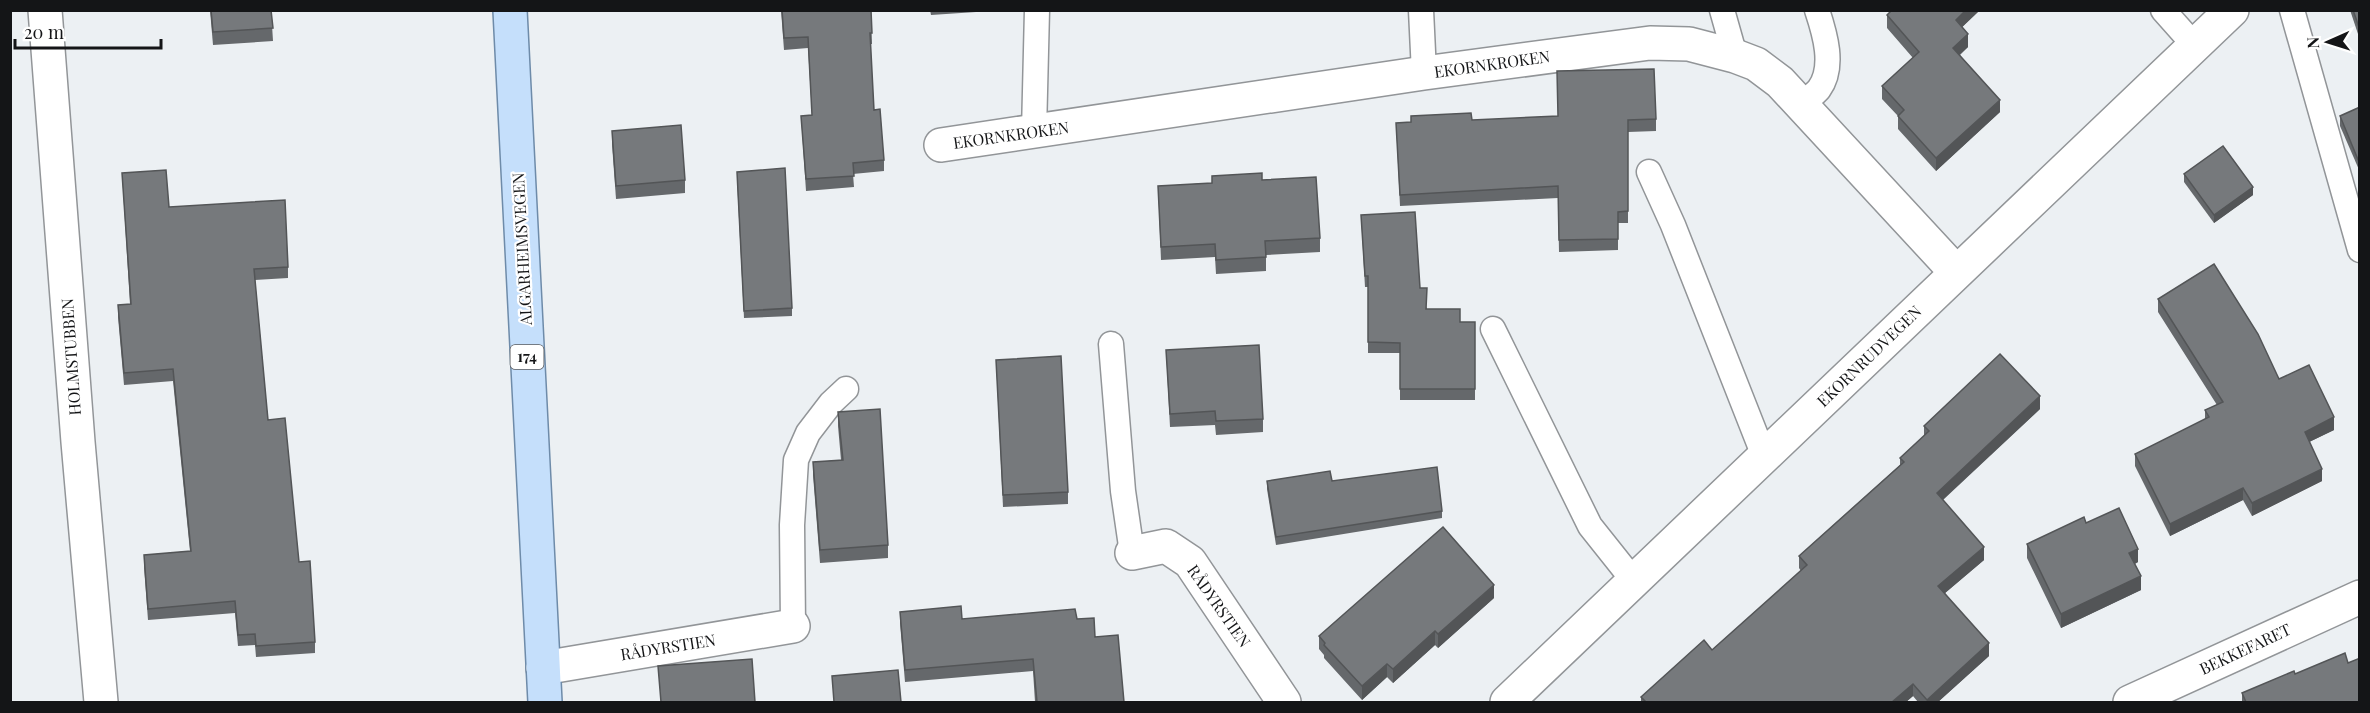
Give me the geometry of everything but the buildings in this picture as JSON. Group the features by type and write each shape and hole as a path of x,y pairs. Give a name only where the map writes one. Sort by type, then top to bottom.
{"main road":[{"name":"ALGARHEIMSVEGEN","path":"510,10 545,702"}],"street":[{"name":"HOLMSTUBBEN","path":"45,10 78,442 101,702"},
{"name":"EKORNRUDVEGEN","path":"1507,702 2232,10"},
{"name":"EKORNKROKEN","path":"941,145 1424,73 1650,43 1689,44 1756,64 1780,82 1956,272"},
{"name":"RÅDYRSTIEN","path":"1132,553 1166,546 1190,562 1284,702"},
{"name":"BEKKEFARET","path":"2130,702 2360,597"},
{"name":"RÅDYRSTIEN","path":"543,668 793,626"}],"lane":[{"path":"1034,132 1037,10"},
{"path":"1421,10 1424,73"},
{"path":"1722,10 1735,56"},
{"path":"1801,105 1819,89 1827,72 1827,51 1817,10"},
{"path":"2163,10 2195,46"},
{"path":"2292,10 2360,250"},
{"path":"1649,172 1673,225 1764,456"},
{"path":"1493,330 1590,526 1633,580"},
{"path":"1111,344 1123,490 1132,553"},
{"path":"793,626 792,525 796,460 808,433 846,389"}]}
